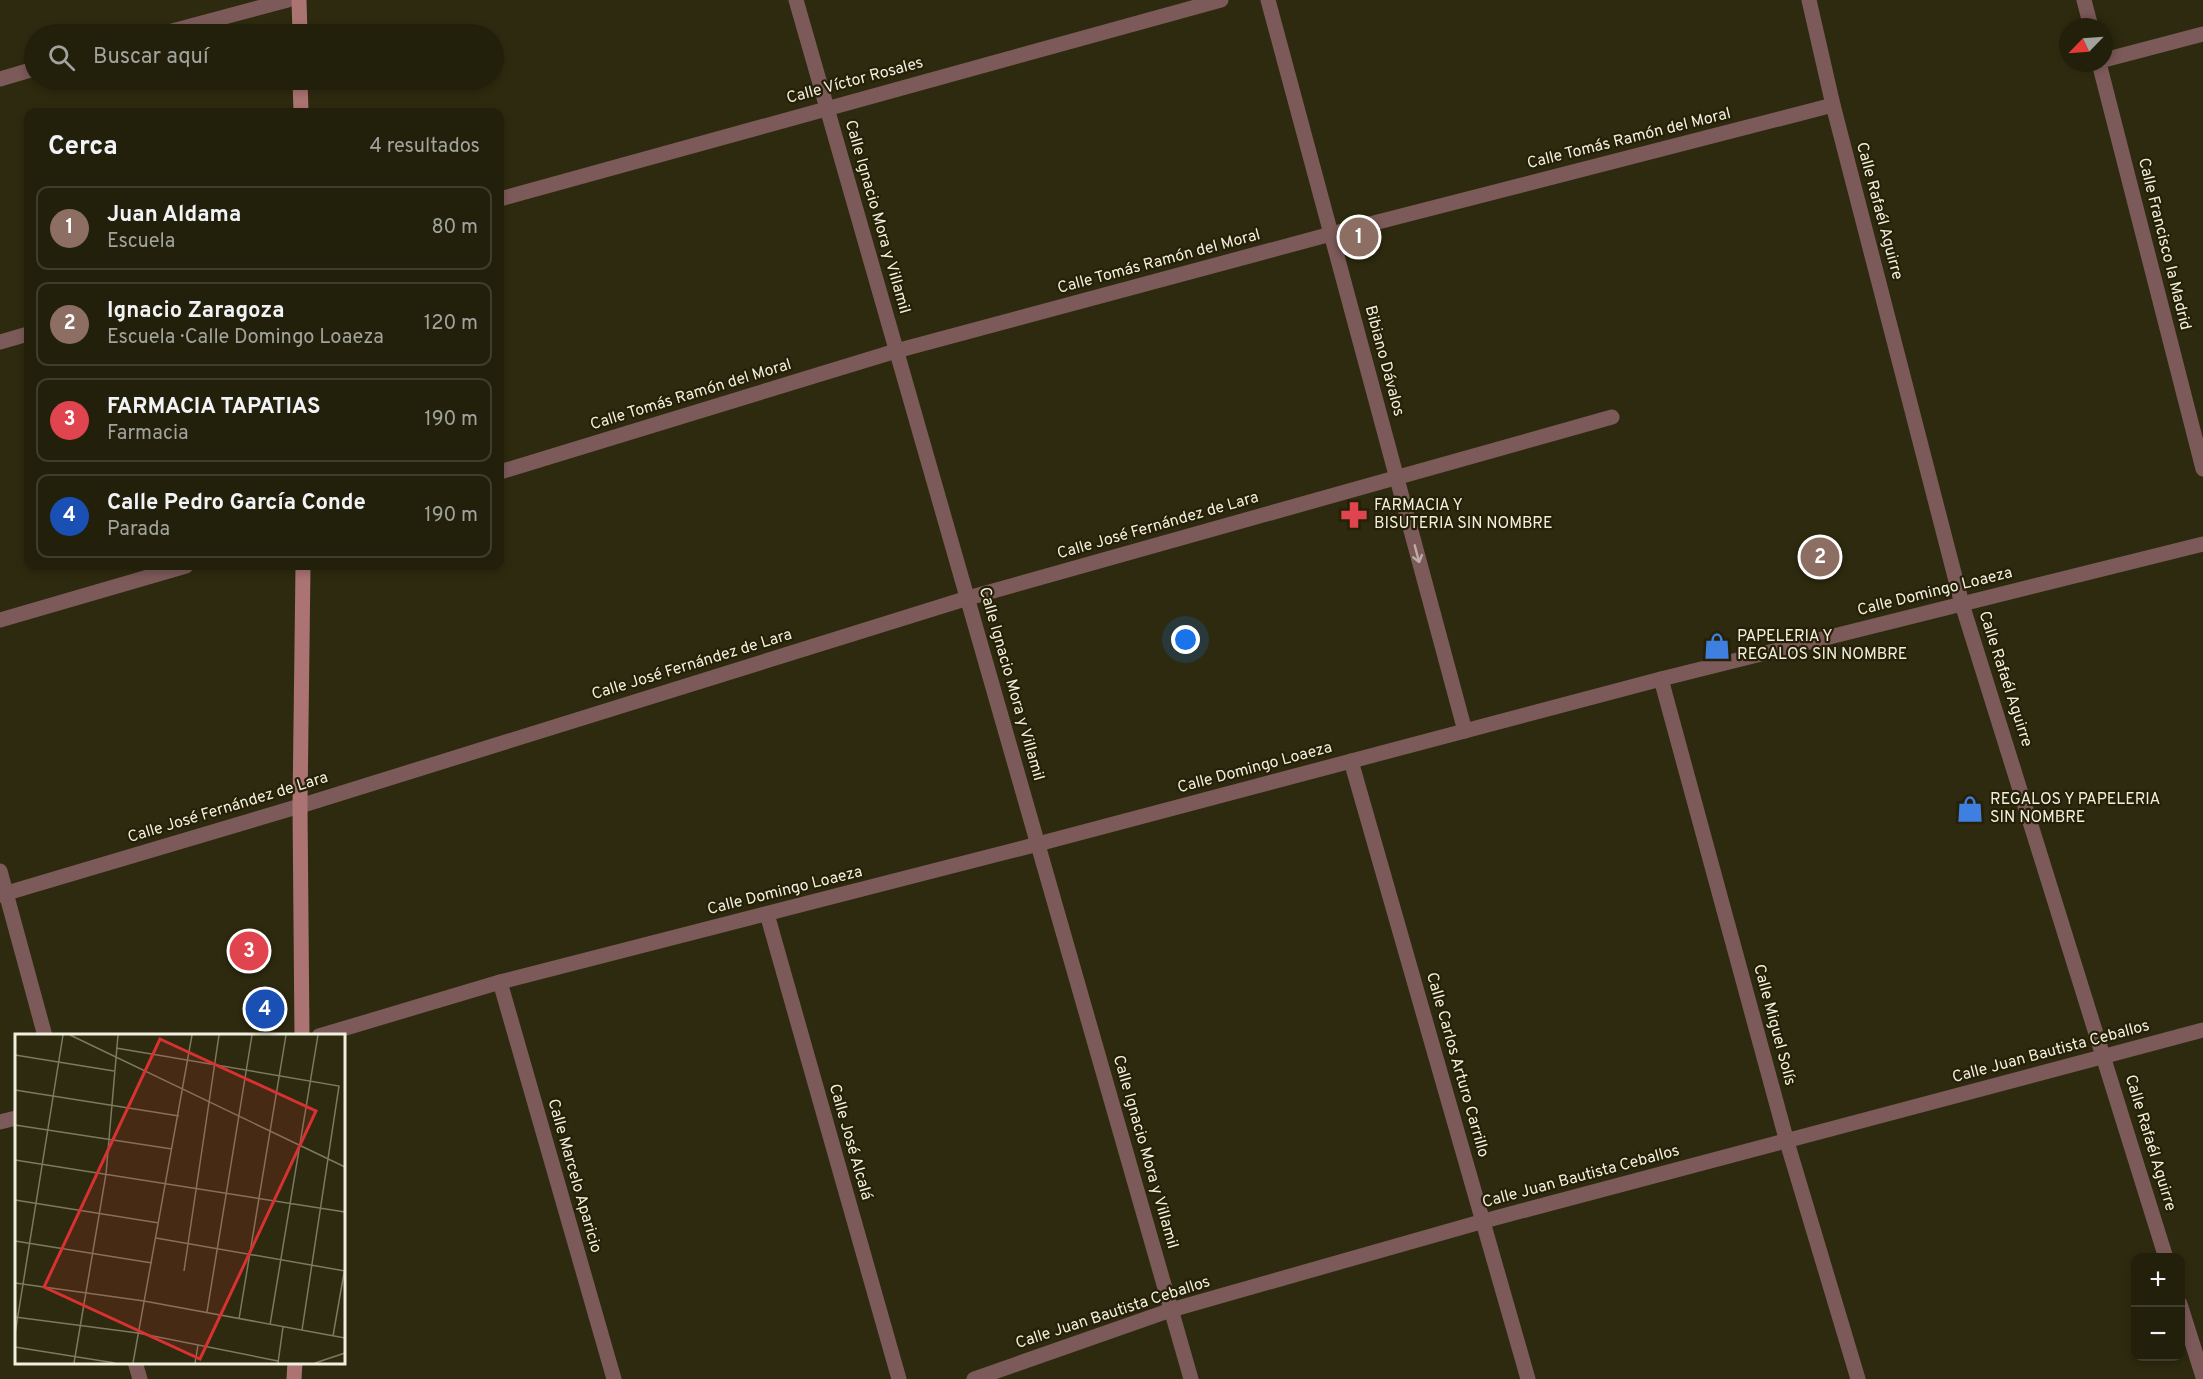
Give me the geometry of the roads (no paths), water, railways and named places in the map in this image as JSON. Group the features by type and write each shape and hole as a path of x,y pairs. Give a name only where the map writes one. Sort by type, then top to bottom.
{"street":[{"path":"198,24 288,0"},
{"path":"299,0 300,24"},
{"name":"Calle Ignacio Mora y Villamil","path":"796,0 1191,1379"},
{"name":"Calle Víctor Rosales","path":"504,198 1221,0"},
{"name":"Bibiano Dávalos","path":"1268,0 1465,731"},
{"name":"Calle Rafaél Aguirre","path":"1809,0 1833,105 1962,604 2165,1253"},
{"path":"2084,0 2089,18"},
{"path":"2113,58 2203,34"},
{"path":"0,79 24,72"},
{"name":"Calle Francisco la Madrid","path":"2102,72 2203,469"},
{"path":"300,90 301,108"},
{"name":"Calle Tomás Ramón del Moral","path":"504,470 896,351 1331,234 1833,105"},
{"path":"0,342 24,335"},
{"name":"Calle José Fernández de Lara","path":"3,894 300,806 968,598 1612,417"},
{"name":"Calle Domingo Loaeza","path":"322,1034 500,982 1038,844 1661,679 2203,544"},
{"path":"0,620 172,570"},
{"path":"302,1034 300,806 303,570"},
{"name":"Calle Miguel Solís","path":"1661,679 1787,1142 1858,1379"},
{"name":"Calle Carlos Arturo Carrillo","path":"1351,761 1528,1379"},
{"path":"0,871 3,894 45,1034"},
{"name":"Calle José Alcalá","path":"767,914 899,1379"},
{"name":"Calle Marcelo Aparicio","path":"500,982 614,1379"},
{"name":"Calle Juan Bautista Ceballos","path":"974,1379 1171,1310 1484,1221 2203,1030"},
{"path":"0,1122 15,1118"},
{"path":"2182,1307 2203,1377"},
{"path":"136,1364 140,1379"},
{"path":"294,1379 295,1364"}],"place":[{"name":"Juan Aldama","path":"1359,237"},
{"name":"FARMACIA Y BISUTERIA SIN NOMBRE","path":"1354,515"},
{"name":"Ignacio Zaragoza","path":"1820,557"},
{"name":"PAPELERIA Y REGALOS SIN NOMBRE","path":"1717,646"},
{"name":"REGALOS Y PAPELERIA SIN NOMBRE","path":"1970,809"},
{"name":"FARMACIA TAPATIAS","path":"249,951"},
{"name":"Calle Pedro García Conde","path":"265,1009"}]}
